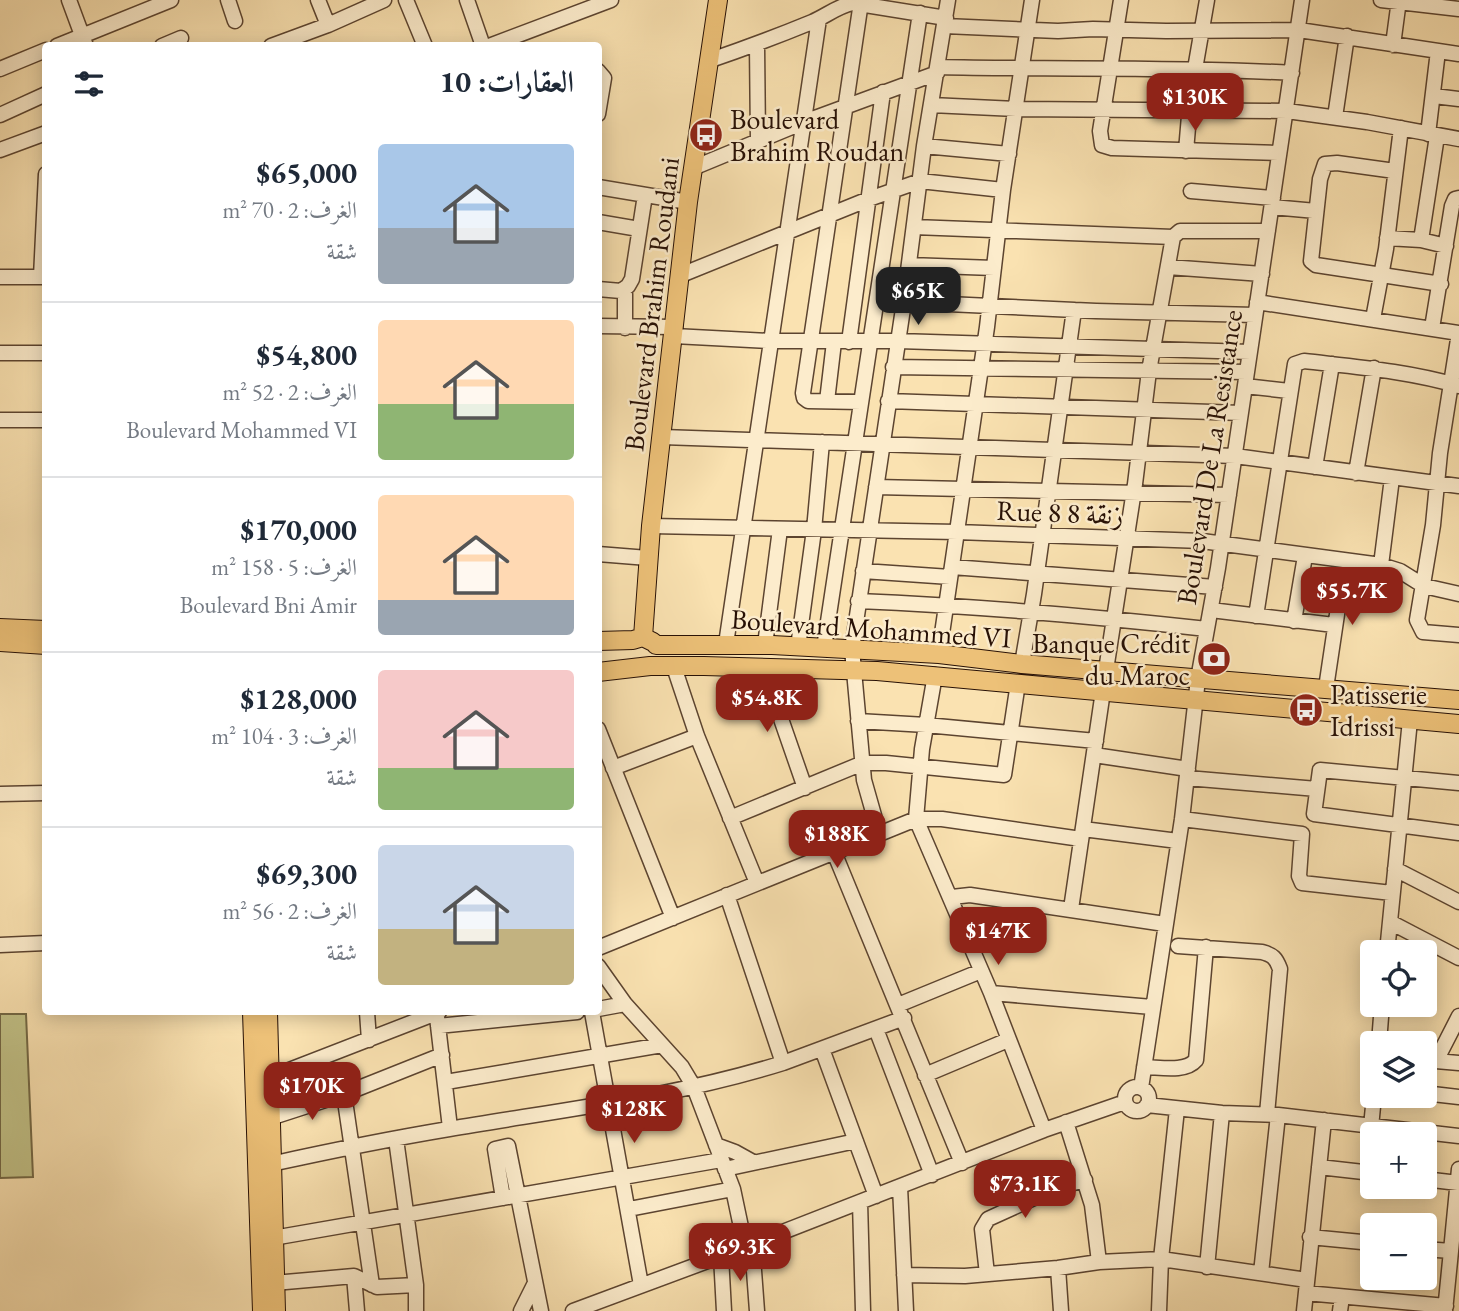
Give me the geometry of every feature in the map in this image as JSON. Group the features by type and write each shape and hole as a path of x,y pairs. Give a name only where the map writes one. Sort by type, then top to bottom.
{"main road":[{"name":"Boulevard Brahim Roudani","path":"644,641 651,526 688,202 716,0"},
{"path":"0,628 42,630"},
{"name":"Boulevard Mohammed VI","path":"602,641 798,646 939,654 1459,700"},
{"path":"644,641 656,659 644,667 627,658 627,648 644,641"},
{"path":"0,642 42,645"},
{"name":"Boulevard Mohammed VI","path":"602,672 644,667 763,667 935,675 1196,702 1459,724"},
{"path":"252,1015 261,1081 270,1118 276,1311"},
{"path":"262,1311 261,1081 268,1015"}],"street":[{"path":"69,0 84,40 148,4 171,0"},
{"path":"228,0 235,21"},
{"path":"315,42 321,27 318,0"},
{"path":"282,42 384,0"},
{"path":"407,0 423,42"},
{"path":"467,0 482,42"},
{"path":"500,42 611,0"},
{"path":"879,834 866,792 852,649 904,302 924,146 948,0"},
{"path":"939,654 1032,0"},
{"path":"1121,0 1099,135 1102,145 1186,151 1278,153"},
{"path":"1186,151 1194,69 1206,0"},
{"name":"Boulevard De La Resistance","path":"1141,1088 1182,819 1198,679 1215,587 1302,0"},
{"path":"1381,0 1459,9"},
{"path":"1393,45 1399,1"},
{"path":"708,61 757,45 819,19 843,2 861,2 920,13 946,22 1027,30 1299,30 1459,54"},
{"path":"860,402 808,401 803,396 861,2"},
{"path":"824,648 920,13"},
{"path":"726,644 819,19"},
{"path":"1335,117 1347,36"},
{"path":"172,42 181,38"},
{"path":"757,45 758,141"},
{"path":"1421,240 1433,135 1433,96 1438,51"},
{"path":"0,69 42,52"},
{"path":"693,168 937,70 1112,67 1292,73"},
{"path":"849,342 883,92"},
{"path":"0,115 42,96"},
{"path":"1433,96 1459,99"},
{"path":"931,105 1189,112 1287,111 1459,139"},
{"path":"1373,319 1387,238 1401,128"},
{"path":"1,146 42,134"},
{"path":"924,146 1009,154"},
{"path":"1395,171 1337,163 1325,164 1321,172 1310,254 1312,264 1441,284"},
{"path":"681,275 920,181 1003,190"},
{"path":"602,188 688,202"},
{"path":"1191,191 1316,211"},
{"path":"602,289 621,291 632,279 645,195"},
{"path":"1432,328 1452,206 1455,199 1459,198"},
{"path":"602,223 639,229"},
{"path":"914,228 1173,237"},
{"path":"1106,670 1149,371 1173,237 1180,231 1268,231"},
{"path":"1387,238 1421,240 1446,246"},
{"path":"909,265 993,268"},
{"path":"1168,267 1262,274"},
{"path":"0,276 42,277"},
{"path":"621,291 627,299 625,328"},
{"path":"904,302 1161,312 1256,308 1373,319 1459,333 1450,441 1437,483 1424,586 1417,611 1420,629 1427,633 1459,635"},
{"path":"1022,663 1074,310"},
{"path":"602,326 771,341 898,341 1250,352"},
{"path":"827,401 834,342"},
{"path":"0,353 42,353"},
{"path":"1256,616 1289,391 1293,367 1297,362 1418,375 1455,385"},
{"path":"1315,467 1332,364"},
{"path":"893,367 1149,371 1246,379 1289,391"},
{"path":"1356,473 1374,369"},
{"path":"888,401 1241,413"},
{"path":"0,420 42,420"},
{"path":"662,437 1235,456 1459,486"},
{"path":"798,646 814,530 822,442"},
{"path":"1381,565 1392,478"},
{"path":"876,486 1228,495"},
{"name":"Rue 8 8 زنقة","path":"651,526 957,532 1221,543 1381,565 1400,571 1424,586 1459,594"},
{"path":"765,645 780,529"},
{"path":"602,554 648,558"},
{"path":"1294,621 1305,556"},
{"path":"1326,688 1345,561"},
{"path":"863,571 1037,573 1215,587"},
{"path":"858,601 946,604 1115,618 1207,629"},
{"path":"1211,610 1334,625"},
{"path":"674,667 696,736 757,883"},
{"path":"763,667 805,788"},
{"path":"935,675 920,766 916,819 991,993 1044,1130"},
{"path":"730,818 863,763 1004,775 1018,683"},
{"path":"1071,909 1102,691"},
{"path":"1388,940 1410,720"},
{"path":"858,721 1011,732 1095,748 1188,773 1317,789"},
{"path":"613,768 696,736"},
{"path":"602,739 673,918"},
{"path":"1314,814 1320,770 1459,783"},
{"path":"0,794 42,793"},
{"path":"1392,893 1302,883 1299,869 1304,820 1314,814 1459,832"},
{"path":"602,946 916,819 942,819 1178,841"},
{"path":"1182,819 1302,834"},
{"path":"834,852 962,1163"},
{"path":"1395,869 1459,902"},
{"path":"727,895 783,1063"},
{"path":"951,897 970,895 1165,923"},
{"path":"1390,922 1459,958"},
{"path":"0,945 42,943"},
{"path":"1178,946 1262,951 1272,955 1280,969 1261,1273"},
{"path":"1144,1067 1183,1068 1196,1060 1206,947"},
{"path":"271,1164 450,1128 607,1104 738,1078 876,1029 901,1012 981,971"},
{"path":"602,972 625,1004 682,1067 694,1087 733,1189 749,1245 757,1311"},
{"path":"991,993 1152,1007"},
{"path":"602,1008 625,1004"},
{"path":"367,1015 369,1040"},
{"path":"261,1081 438,1017 494,1015"},
{"path":"592,1015 641,1285"},
{"path":"438,1017 450,1128"},
{"path":"1437,1050 1458,1018"},
{"path":"876,1029 932,1175"},
{"path":"926,1075 1008,1040"},
{"path":"446,1082 662,1045"},
{"path":"822,1049 876,1196"},
{"path":"270,1118 344,1094 442,1055"},
{"path":"1437,1061 1459,1063"},
{"path":"1141,1088 1149,1095 1147,1105 1141,1111 1133,1111 1125,1101 1129,1090 1141,1088"},
{"path":"344,1094 372,1285"},
{"path":"1437,1094 1459,1097"},
{"path":"573,1311 1125,1101"},
{"path":"1147,1105 1360,1125"},
{"path":"1158,1311 1177,1109"},
{"path":"1207,1266 1222,1112"},
{"path":"1304,1311 1324,1121"},
{"path":"498,1122 502,1147"},
{"path":"1066,1122 1092,1206 1099,1262"},
{"path":"1437,1134 1459,1136"},
{"path":"396,1139 416,1285 416,1311"},
{"path":"721,1158 753,1162 856,1141"},
{"path":"503,1198 495,1149 508,1146 541,1311"},
{"path":"273,1238 623,1178 721,1158 735,1152 753,1162"},
{"path":"1319,1167 1360,1172"},
{"path":"904,1275 987,1274 1099,1262 1161,1259 1261,1273 1306,1287 1341,1304 1445,1309 1458,1176 1437,1178"},
{"path":"987,1274 982,1229 988,1219 1058,1187 1085,1180"},
{"path":"900,1187 906,1311"},
{"path":"629,1209 733,1189"},
{"path":"850,1311 863,1311 860,1202"},
{"path":"1310,1237 1360,1242"},
{"path":"1437,1249 1451,1251"},
{"path":"721,1256 724,1311"},
{"path":"1058,1268 1061,1311"},
{"path":"274,1283 354,1276 385,1288 416,1285"},
{"path":"354,1276 357,1311"},
{"path":"521,1311 534,1285"}],"green space":[{"path":"0,1014 26,1014 33,1177 0,1178"}],"place":[{"name":"Boulevard Brahim Roudan","path":"706,135"},
{"name":"Banque Crédit du Maroc","path":"1214,659"},
{"name":"Patisserie Idrissi","path":"1306,710"}]}
